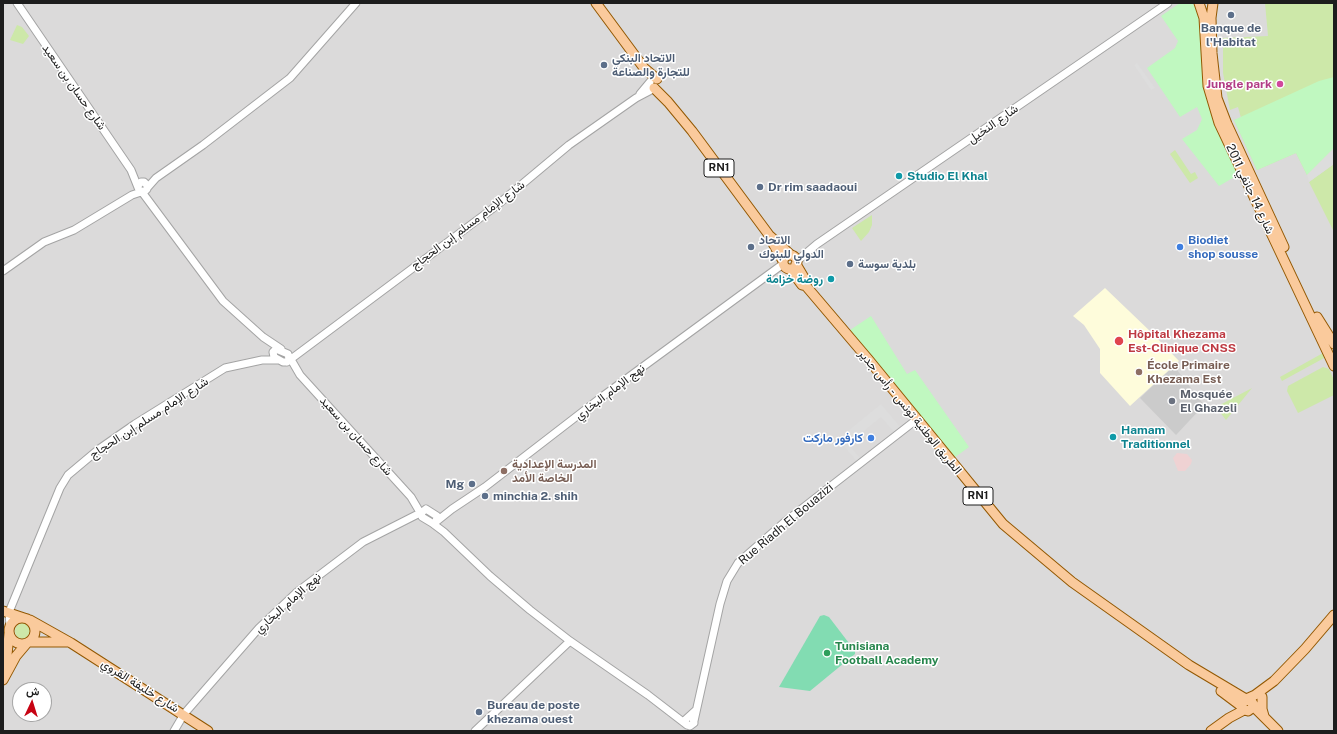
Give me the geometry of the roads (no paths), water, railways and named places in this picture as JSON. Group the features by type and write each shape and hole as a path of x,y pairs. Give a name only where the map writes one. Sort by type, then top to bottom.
{"main road":[{"name":"الطريق الوطنية تونس - رأس جدير","path":"596,3 655,85 769,235 806,281 806,286 990,511 1015,536 1072,582 1268,720 1278,731"},
{"name":"شارع 14 جانفي 2011","path":"1199,3 1204,18 1208,86 1219,123 1334,366"},
{"name":"شارع 14 جانفي 2011","path":"1213,3 1211,18 1213,74 1224,118 1318,319 1334,344"},
{"name":"شارع خليفة القروي","path":"6,612 27,619 71,643 184,714 208,731"},
{"path":"1246,705 1262,697 1274,681 1334,615"},
{"path":"3,664 7,655 8,629 15,620 27,619 35,630 34,637 16,656 3,680"},
{"path":"8,629 11,638 18,644 71,643"},
{"path":"1211,731 1246,705 1255,695 1274,681"},
{"path":"1262,697 1262,709 1268,720"},
{"name":"الطريق الوطنية تونس - رأس جدير","path":"1246,705 1278,731"}],"street":[{"name":"شارع حسان بن سعيد","path":"17,3 143,187 151,202 188,256 223,302 285,357 428,516"},
{"path":"3,271 44,242 74,230 132,194 203,145 290,78 356,3"},
{"name":"شارع النخيل","path":"790,262 1168,3"},
{"name":"شارع اﻹمام مسلم إبن الحجاج","path":"6,612 60,488 68,475 99,449 195,386 229,367 285,357 301,352 496,206 569,145 655,85"},
{"name":"نهج الإمام البخاري","path":"174,731 184,714 259,628 297,592 363,542 428,516 452,509 486,487 603,396 769,275 790,262"},
{"name":"شارع حسان بن سعيد","path":"263,337 273,354"},
{"name":"شارع اﻹمام مسلم إبن الحجاج","path":"262,360 273,354 276,349 285,357"},
{"name":"Rue Riadh El Bouazizi","path":"691,719 696,710 720,604 728,581 738,563 786,521 916,420"},
{"path":"428,516 490,576 570,641 671,712 687,725 685,720 691,719"},
{"path":"6,612 8,629"},
{"path":"475,731 570,641"},
{"path":"671,712 691,719"}],"place":[{"name":"Banque de l'Habitat","path":"1231,15"},
{"name":"الاتحاد البنكي للتجارة والصناعة","path":"604,65"},
{"name":"Jungle park","path":"1280,84"},
{"name":"Studio El Khal","path":"899,176"},
{"name":"Dr rim saadaoui","path":"760,187"},
{"name":"الاتحاد الدولي للبنوك","path":"751,247"},
{"name":"Biodiet shop sousse","path":"1180,247"},
{"name":"بلدية سوسة","path":"850,264"},
{"name":"روضة خزامة","path":"831,279"},
{"name":"Hôpital Khezama Est-Clinique CNSS","path":"1119,341"},
{"name":"École Primaire Khezama Est","path":"1139,372"},
{"name":"Mosquée El Ghazeli","path":"1172,401"},
{"name":"Hamam Traditionnel","path":"1113,437"},
{"name":"كارفور ماركت","path":"871,438"},
{"name":"المدرسة الإعدادية الخاصة الأمد","path":"504,471"},
{"name":"Mg","path":"472,484"},
{"name":"minchia 2. shih","path":"485,496"},
{"name":"Tunisiana Football Academy","path":"827,653"},
{"name":"Bureau de poste khezama ouest","path":"479,712"}]}
